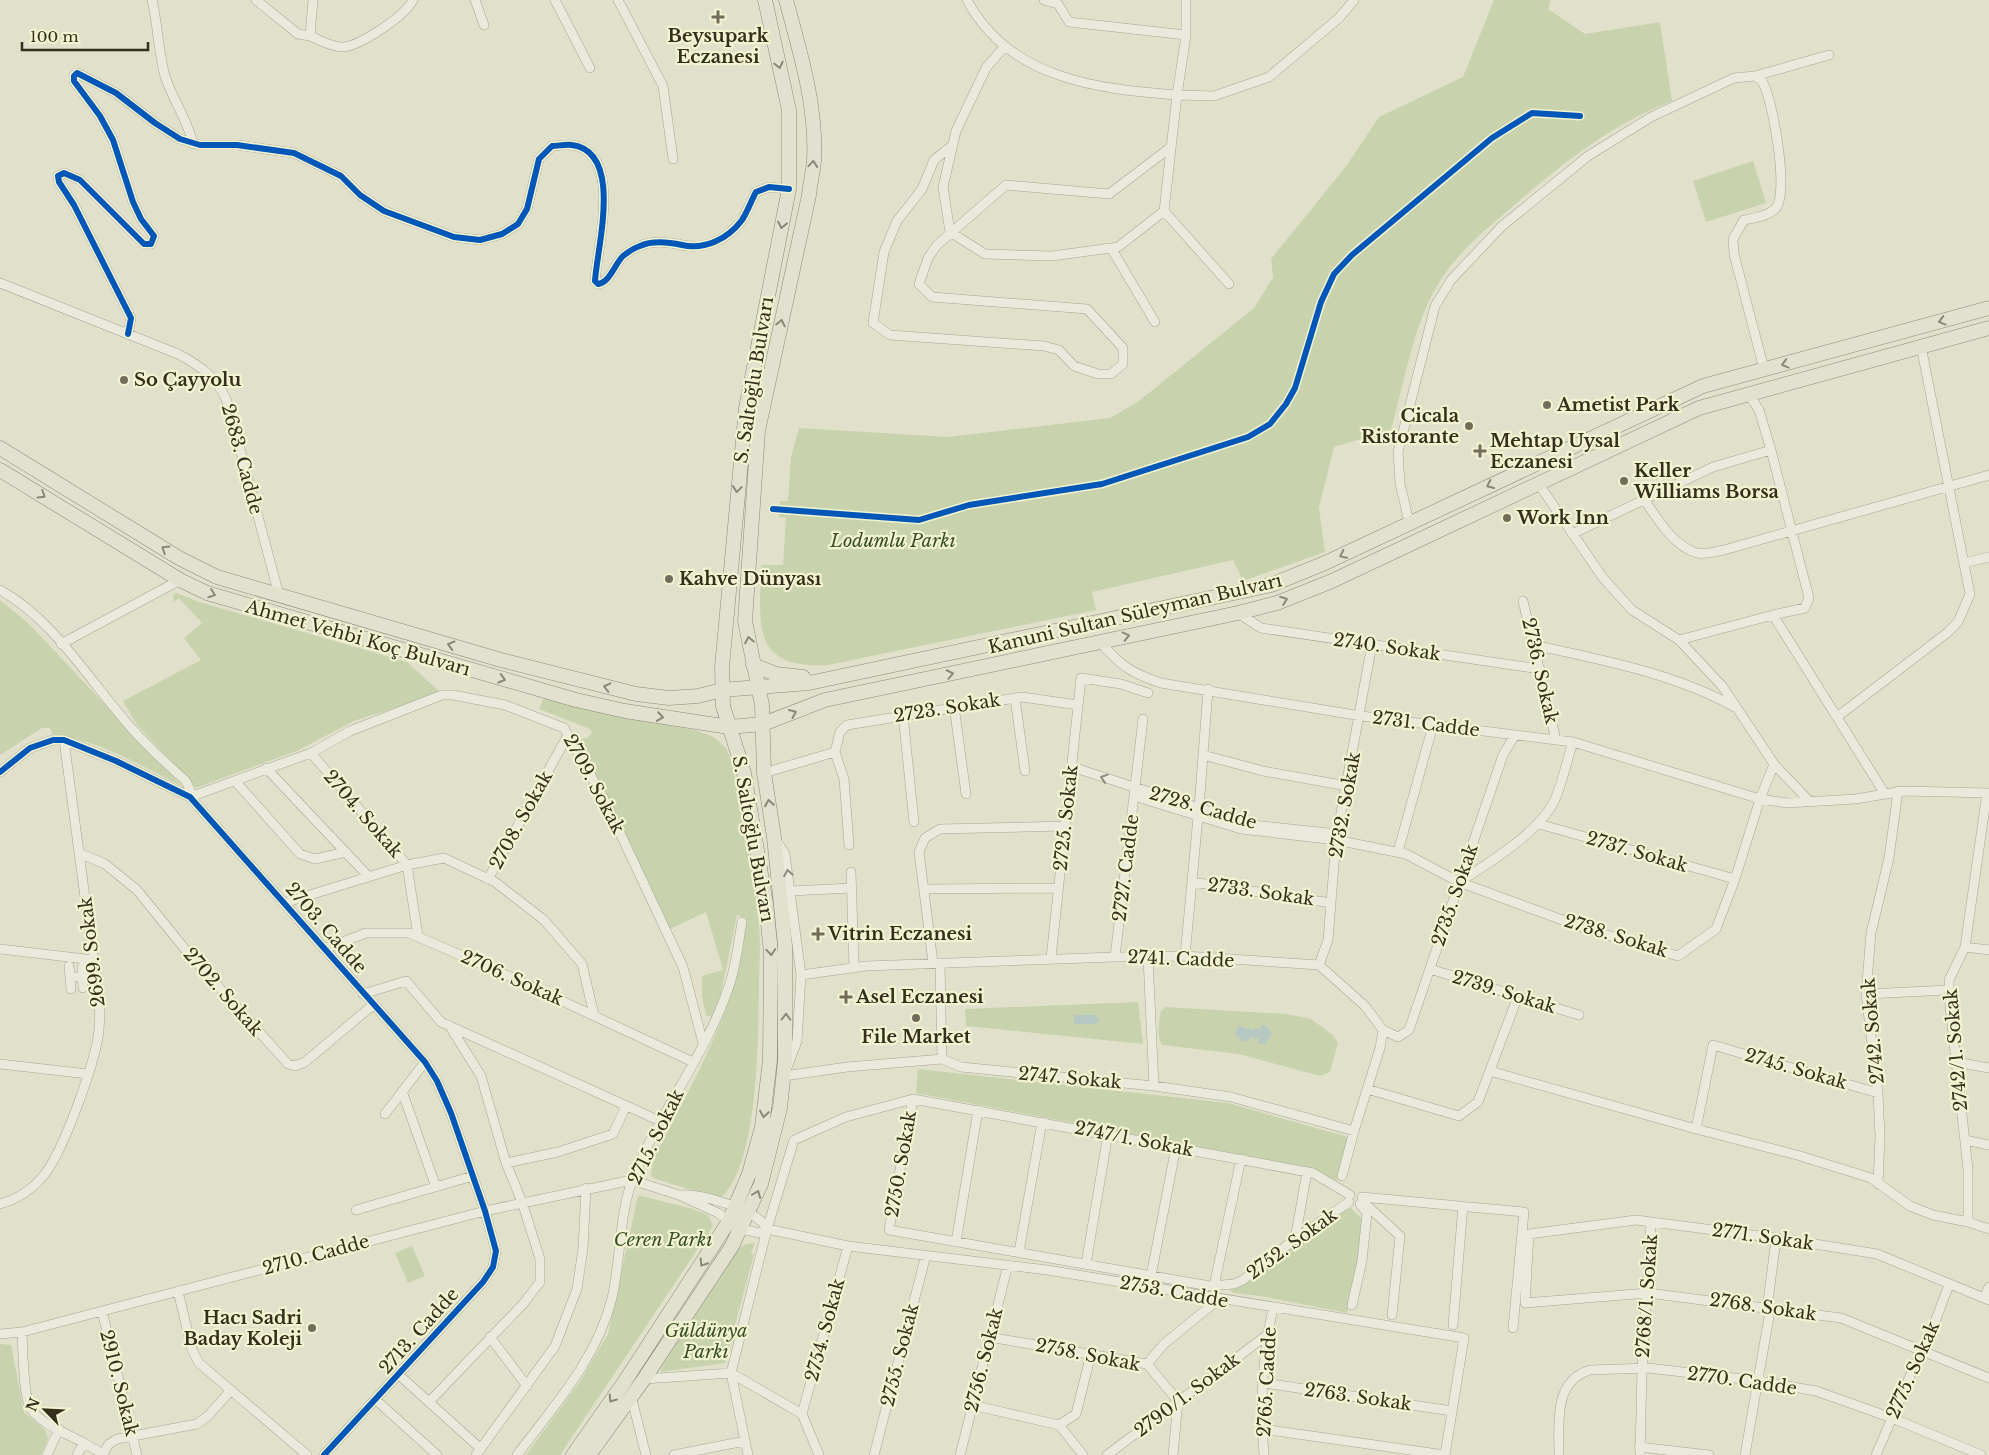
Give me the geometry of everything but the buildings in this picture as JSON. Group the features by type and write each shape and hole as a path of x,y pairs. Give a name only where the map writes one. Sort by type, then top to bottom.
{"main road":[{"name":"S. Saltoğlu Bulvarı","path":"573,1455 625,1381 729,1221 736,1207 754,1156 764,1115 769,1070 772,983 769,929 744,772 723,706 722,690 724,638 746,408 789,189 789,110 765,0"},
{"name":"S. Saltoğlu Bulvarı","path":"589,1455 644,1379 717,1270 741,1229 761,1184 774,1138 784,1076 786,965 774,837 764,773 763,724 759,687 745,621 758,431 814,161 813,118 802,60 786,0"},
{"name":"Kanuni Sultan Süleyman Bulvarı","path":"742,688 826,680 1251,591 1290,579 1683,394 1764,369 1989,308"},
{"name":"Kanuni Sultan Süleyman Bulvarı","path":"746,726 763,724 824,700 1238,613 1277,603 1315,589 1699,408 1989,328"},
{"name":"Ahmet Vehbi Koç Bulvarı","path":"0,448 192,566 217,576 501,660 636,694 679,698 742,688"},
{"name":"Ahmet Vehbi Koç Bulvarı","path":"0,470 180,580 207,593 576,700 626,711 729,727 746,726"},
{"path":"753,665 790,677 826,680"}],"street":[{"path":"152,0 165,74 173,97 190,133 192,144"},
{"path":"256,0 298,34 343,47 356,43 392,20 413,0"},
{"path":"310,36 313,0"},
{"path":"475,0 484,25"},
{"path":"555,0 590,68"},
{"path":"618,0 663,86 673,159"},
{"path":"967,0 1004,48 1056,76 1086,85 1177,95 1214,96 1269,77 1339,18 1354,0"},
{"path":"1044,0 1058,4 1069,22 1186,35"},
{"path":"1004,48 986,68 956,131 943,187 950,232 984,254 1052,256 1118,247 1164,210 1186,35 1186,0"},
{"path":"1409,522 1400,483 1398,452 1435,306 1451,280 1502,226 1588,156 1651,117 1734,78 1755,76 1829,55"},
{"path":"128,334 132,318 74,205 59,182 58,176 66,173 80,180 144,244 151,244 154,236 141,219 133,202 113,140 100,116 74,81 74,76 80,73 116,93 175,137 192,144 237,145 294,153 340,176 360,195 384,211 454,237 480,240 502,234 518,224 527,209 539,160 552,146 573,145 590,154 602,173 605,191 595,281 600,284 606,280 623,256 639,246 650,242 674,243 696,248 713,242 728,235 743,219 756,192 769,187 789,189"},
{"path":"1755,76 1763,81 1768,96 1780,159 1781,197 1776,208 1764,215 1744,220 1733,239 1737,272 1764,369"},
{"path":"953,145 934,160 922,189 897,221 884,252 873,323 890,335 1044,346 1059,350 1074,366 1098,374 1111,374 1123,364 1123,348 1087,308 932,297 920,284 928,258 950,232 1006,185 1110,194 1171,147"},
{"path":"1164,210 1229,284"},
{"path":"1111,248 1155,322"},
{"name":"2683. Cadde","path":"0,283 189,360 208,374 221,388 228,404 279,595"},
{"path":"1837,718 1958,622 1970,594 1921,346"},
{"path":"1679,640 1805,608 1809,598 1771,450 1759,410 1748,393"},
{"path":"1572,534 1713,467 1771,450"},
{"path":"1644,499 1662,525 1680,544 1698,554 1724,550 1989,475"},
{"path":"1538,483 1603,578 1632,610 1679,640 1723,686 1774,764 1810,802"},
{"path":"1964,563 1989,557"},
{"path":"61,644 180,580"},
{"path":"0,590 34,613 133,730 186,781 190,790 190,797"},
{"name":"2736. Sokak","path":"1524,601 1556,740"},
{"name":"2740. Sokak","path":"1238,613 1261,628 1540,668"},
{"path":"1772,615 1885,794"},
{"name":"2731. Cadde","path":"1100,642 1117,661 1135,675 1161,683 1208,689 1361,716 1572,742 1760,799 1787,803 1854,799 1898,792 1988,793"},
{"name":"2732. Sokak","path":"1319,965 1328,940 1337,837 1361,716 1372,644"},
{"path":"1534,645 1633,667 1712,694 1737,708"},
{"name":"2725. Sokak","path":"1051,958 1081,678 1120,684 1148,693"},
{"path":"1185,956 1208,689"},
{"name":"2709. Sokak","path":"190,797 310,753 350,731 448,695 505,705 564,728 604,799 683,967 703,1043"},
{"name":"2723. Sokak","path":"835,752 840,732 847,725 954,706 1022,697 1078,705"},
{"path":"1015,698 1025,772"},
{"path":"954,706 966,794"},
{"path":"903,715 914,822"},
{"name":"2727. Cadde","path":"1115,957 1143,719"},
{"path":"1398,852 1433,725"},
{"name":"2708. Sokak","path":"488,879 568,735"},
{"name":"2735. Sokak","path":"1383,1030 1398,1037 1410,1030 1458,882 1503,755 1515,735"},
{"path":"0,772 30,748 52,740 64,740"},
{"name":"2703. Cadde","path":"64,740 116,761 190,797 373,1006 425,1062 444,1096 485,1211"},
{"name":"2699. Sokak","path":"0,1204 19,1197 44,1174 65,1136 88,1074 99,1031 94,960 64,740"},
{"name":"2736. Sokak","path":"1458,882 1478,871 1539,824 1556,799 1572,742"},
{"path":"764,773 835,752 844,779 849,845"},
{"name":"2704. Sokak","path":"310,753 407,865 418,936"},
{"path":"1203,755 1263,771 1347,786"},
{"name":"2738. Sokak","path":"1458,882 1587,929 1678,956 1716,929 1735,880 1760,799 1774,764"},
{"name":"2728. Cadde","path":"1072,767 1135,792 1256,831 1337,837 1406,854 1458,882"},
{"path":"266,768 369,877"},
{"path":"235,781 300,854 314,859 346,852"},
{"name":"2742. Sokak","path":"1878,1184 1880,1137 1878,1093 1866,994 1871,933 1888,866 1898,792"},
{"name":"2742/1. Sokak","path":"1968,1222 1968,1170 1949,980 1964,947 1988,793"},
{"name":"2737. Sokak","path":"1539,824 1735,880"},
{"path":"942,1059 937,963 919,852 925,838 940,829 1065,826"},
{"path":"774,837 785,854 801,975 797,1041 784,1076"},
{"name":"2702. Sokak","path":"79,853 105,864 137,890 189,954 288,1064 295,1066 305,1062 373,1006"},
{"path":"284,903 407,865 444,858 488,879 544,920 582,964 594,1015"},
{"path":"851,872 854,968"},
{"name":"2733. Sokak","path":"1192,882 1331,902"},
{"path":"791,892 851,888"},
{"path":"924,889 1059,888"},
{"name":"2715. Sokak","path":"517,1455 583,1366 604,1322 618,1268 632,1180 660,1121 703,1043 729,988 742,922"},
{"name":"2706. Sokak","path":"324,949 366,933 409,933 594,1015 693,1062"},
{"path":"1964,947 1989,950"},
{"path":"0,949 94,960"},
{"name":"2741. Cadde","path":"801,975 854,968 1051,958 1185,956 1319,965"},
{"path":"1148,958 1154,1086"},
{"path":"1319,965 1365,1006 1383,1030 1380,1048 1342,1176"},
{"path":"69,966 71,989"},
{"name":"2739. Sokak","path":"1430,969 1579,1015"},
{"path":"70,977 83,972 95,976"},
{"path":"83,972 83,988"},
{"path":"364,994 406,981 441,1022 660,1121"},
{"path":"1866,994 1949,990"},
{"path":"1367,1089 1459,1116 1478,1102 1518,996"},
{"path":"429,1402 528,1298 540,1282 540,1259 522,1202 506,1163 481,1076 450,1025"},
{"name":"2745. Sokak","path":"1696,1130 1713,1045 1878,1093"},
{"name":"2747. Sokak","path":"784,1076 846,1067 942,1059 961,1067 1154,1086 1231,1097 1354,1131"},
{"path":"385,1114 425,1062"},
{"path":"1956,1062 1989,1068"},
{"path":"0,1064 88,1074"},
{"path":"1490,1071 1696,1130 1797,1155 1871,1178 1910,1206 1933,1215 1968,1222 1989,1230"},
{"path":"402,1091 436,1187"},
{"path":"748,1455 731,1373 767,1229 794,1140 846,1117 913,1098"},
{"name":"2747/1. Sokak","path":"913,1098 1313,1173 1350,1198"},
{"name":"2750. Sokak","path":"913,1098 889,1230 956,1242"},
{"path":"506,1163 558,1152 613,1134 626,1106"},
{"path":"978,1110 956,1242 1214,1286 1241,1159"},
{"path":"1019,1252 1042,1122"},
{"path":"1086,1264 1108,1134"},
{"path":"1965,1140 1989,1145"},
{"path":"1151,1276 1176,1147"},
{"path":"1295,1239 1307,1172"},
{"path":"356,1210 473,1176"},
{"path":"632,1180 680,1195 741,1229 760,1234 767,1229"},
{"name":"2710. Cadde","path":"0,1334 22,1332 485,1211 586,1188 632,1180"},
{"path":"399,1375 479,1452 528,1386 554,1346 576,1289 583,1248 586,1188"},
{"path":"1350,1198 1357,1192 1367,1214 1362,1262 1352,1306"},
{"path":"680,1195 688,1195 736,1207 763,1222 767,1229"},
{"name":"2752. Sokak","path":"1214,1286 1234,1284 1350,1198"},
{"path":"1362,1200 1524,1212 1513,1328"},
{"path":"1362,1200 1400,1236 1392,1315"},
{"path":"1453,1325 1463,1206"},
{"name":"2713. Cadde","path":"324,1455 483,1282 494,1266 496,1251 485,1211"},
{"name":"2771. Sokak","path":"1525,1303 1529,1234 1636,1220 1784,1239 1877,1254 1986,1299"},
{"name":"2768/1. Sokak","path":"1640,1451 1642,1369 1651,1223"},
{"name":"2753. Cadde","path":"767,1229 848,1246 1008,1265 1464,1338 1445,1455"},
{"path":"1745,1455 1760,1381 1776,1247 1784,1239"},
{"name":"2754. Sokak","path":"802,1414 848,1246"},
{"name":"2755. Sokak","path":"874,1455 926,1255"},
{"name":"2756. Sokak","path":"960,1455 1008,1265"},
{"name":"2775. Sokak","path":"1876,1455 1949,1285"},
{"path":"1986,1299 1989,1287"},
{"path":"178,1291 195,1357 204,1368 230,1391 307,1455"},
{"name":"2768. Sokak","path":"1525,1303 1648,1293 1841,1318 1989,1378"},
{"path":"1147,1364 1164,1344 1219,1299"},
{"name":"2765. Cadde","path":"1264,1455 1262,1429 1264,1384 1267,1335 1272,1308"},
{"name":"2910. Sokak","path":"102,1311 137,1455"},
{"path":"22,1332 29,1404 39,1418 84,1443 97,1453 103,1454 113,1440 197,1424 208,1416 230,1391"},
{"name":"2790/1. Sokak","path":"1107,1455 1267,1335"},
{"path":"490,1337 528,1386"},
{"name":"2758. Sokak","path":"989,1337 1147,1364 1178,1401"},
{"path":"1059,1425 1076,1414 1091,1354"},
{"name":"2770. Cadde","path":"1559,1455 1559,1409 1565,1388 1573,1379 1581,1373 1590,1370 1642,1369 1760,1381 1816,1391 1892,1418 1981,1455"},
{"path":"644,1379 731,1373 802,1414 819,1455"},
{"name":"2763. Sokak","path":"1264,1384 1452,1411"},
{"path":"631,1396 646,1455"},
{"path":"376,1400 438,1455"},
{"path":"1174,1455 1178,1401"},
{"path":"972,1405 1059,1425 1083,1455"},
{"path":"47,1455 59,1429"},
{"path":"1262,1429 1445,1455"},
{"path":"674,1455 745,1441"},
{"path":"77,1455 84,1443"},
{"path":"1640,1451 1709,1455"}],"green space":[{"name":"Lodumlu Parkı","path":"1494,0 1551,0 1548,9 1585,34 1660,22 1672,101 1628,121 1568,161 1491,225 1453,263 1437,286 1415,337 1391,430 1334,447 1319,508 1325,552 1243,581 1233,560 1092,592 1096,610 828,665 803,664 784,660 772,651 765,639 761,624 761,565 783,565 786,518 779,517 780,501 788,501 791,457 799,428 948,437 1110,418 1139,401 1254,308 1273,277 1271,259 1347,165 1379,117 1463,77"},
{"path":"1753,161 1766,203 1706,222 1693,181"},
{"path":"176,593 199,602 407,662 441,693 354,721 299,750 196,788 137,725 123,701 201,660 184,638 202,623 179,598 174,602 173,595"},
{"path":"0,600 29,624 183,787 103,748 87,742 53,735 50,728 42,728 0,755"},
{"path":"545,695 583,709 694,730 714,737 726,748 733,764 759,925 759,1008 757,1065 750,1127 744,1154 735,1178 723,1196 714,1197 651,1176 653,1160 712,1043 725,1011 743,949 746,918 737,915 718,1008 712,1017 706,1015 702,997 702,976 723,970 706,912 670,929 578,743 581,739 587,738 592,733 590,729 539,709"},
{"path":"1138,1002 1143,1044 966,1026 965,1009"},
{"path":"1166,1007 1287,1014 1311,1019 1333,1035 1338,1043 1330,1072 1320,1076 1239,1054 1162,1045 1159,1037 1159,1024 1161,1011"},
{"path":"918,1069 1228,1103 1348,1137 1337,1181 1315,1169 916,1093"},
{"name":"Ceren Parkı","path":"638,1195 693,1209 708,1215 713,1226 560,1455 526,1455 581,1380 608,1334"},
{"path":"1351,1208 1362,1219 1361,1248 1347,1313 1260,1296 1233,1293 1230,1290 1236,1288 1345,1209"},
{"name":"Güldünya Parkı","path":"755,1243 751,1253 754,1254 725,1363 661,1372 661,1368 738,1249 746,1244"},
{"path":"412,1246 425,1276 408,1283 395,1253"},
{"path":"0,1344 11,1345 24,1412 45,1430 48,1439 41,1455 0,1455"}],"shaded area":[{"path":"1074,1015 1096,1015 1099,1021 1096,1024 1074,1024"},
{"path":"1261,1025 1267,1026 1272,1034 1265,1044 1258,1043 1259,1037 1253,1039 1252,1036 1248,1041 1243,1041 1235,1034 1238,1026 1254,1030 1255,1027 1260,1031"}],"cycle path":[{"path":"128,334 131,318 74,205 59,182 58,176 64,173 80,180 144,244 151,244 154,236 141,219 133,202 113,140 100,116 74,81 74,76 77,73 116,93 155,123 180,139 200,145 237,145 294,153 341,176 360,195 384,211 454,237 480,240 502,234 518,224 527,209 539,159 552,146 572,145 588,151 598,164 603,182 604,203 595,281 598,284 606,280 623,256 636,248 655,242 691,246 715,242 730,233 742,220 756,192 769,187 789,189"},
{"path":"773,509 919,520 969,505 1102,484 1248,437 1270,424 1286,404 1295,388 1321,302 1334,274 1352,255 1492,138 1532,113 1580,116"},
{"path":"0,772 30,748 53,740 64,740 116,761 190,797 425,1062 437,1081 451,1113 485,1211 496,1251 493,1267 483,1282 324,1455"}],"place":[{"name":"Beysupark Eczanesi","path":"718,17"},
{"name":"So Çayyolu","path":"124,380"},
{"name":"Ametist Park","path":"1547,405"},
{"name":"Cicala Ristorante","path":"1469,426"},
{"name":"Mehtap Uysal Eczanesi","path":"1480,451"},
{"name":"Keller Williams Borsa","path":"1624,481"},
{"name":"Work Inn","path":"1507,518"},
{"name":"Kahve Dünyası","path":"669,579"},
{"name":"Vitrin Eczanesi","path":"818,934"},
{"name":"Asel Eczanesi","path":"846,997"},
{"name":"File Market","path":"916,1018"},
{"name":"Hacı Sadri Baday Koleji","path":"312,1328"}]}
